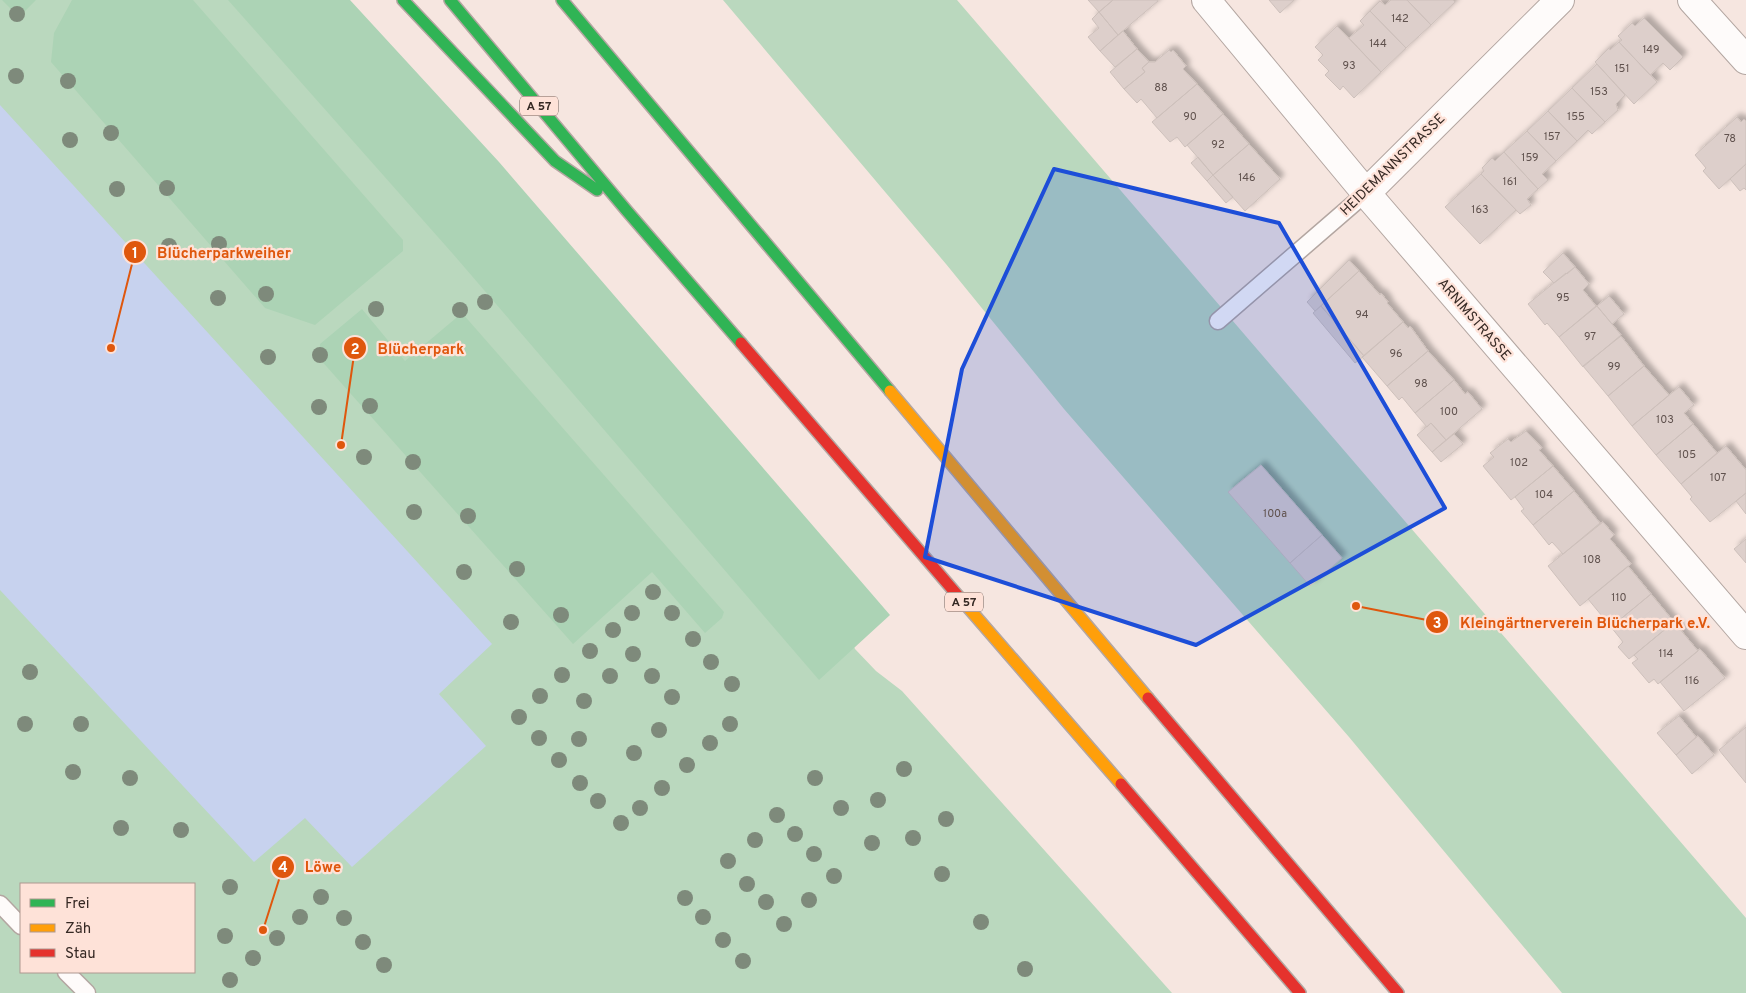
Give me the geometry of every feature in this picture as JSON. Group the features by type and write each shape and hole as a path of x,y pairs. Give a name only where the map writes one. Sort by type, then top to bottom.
{"highway":[{"path":"404,0 555,161 627,211"},
{"name":"A 57","path":"450,0 627,211 1300,993"},
{"path":"562,0 1398,993"}],"street":[{"name":"ARNIMSTRASSE","path":"1206,0 1366,192 1746,636"},
{"name":"HEIDEMANNSTRASSE","path":"1366,192 1560,0"},
{"path":"1692,0 1746,60"}],"lane":[{"name":"HEIDEMANNSTRASSE","path":"1218,321 1366,192"},
{"path":"0,904 20,925"},
{"path":"67,973 87,993"}],"highlighted area":[{"path":"1054,169 1279,223 1445,508 1196,645 925,557 962,369"}],"green space":[{"path":"0,0 275,0 847,631 855,649 876,671 902,691 1172,993 0,993"},
{"path":"2,0 36,0 25,11 12,10"},
{"path":"72,0 193,0 403,240 403,251 315,325 265,308 51,62 54,33"},
{"path":"228,0 350,0 499,162 890,615 819,680 453,254"},
{"path":"723,0 957,0 1746,918 1746,993 1562,993 1349,737 1064,409 946,264"},
{"path":"362,309 405,361 462,313 724,612 722,618 705,633 652,572 573,644 319,358 320,344"}],"water":[{"path":"0,105 492,644 439,694 486,746 352,867 305,818 254,862 0,590"}],"building":[{"path":"1088,0 1113,0 1099,12"},
{"path":"1113,0 1158,1 1118,35 1099,12"},
{"path":"1269,0 1294,0 1280,13"},
{"path":"1391,0 1407,0 1431,25 1406,48 1370,11 1380,1 1385,5"},
{"path":"1407,0 1453,0 1455,2 1431,25"},
{"path":"1370,11 1406,48 1381,72 1349,38 1364,25 1360,21"},
{"path":"1099,12 1118,35 1100,51 1088,37 1099,28 1092,19"},
{"path":"1644,18 1683,57 1670,70 1663,63 1650,75 1619,42 1622,40 1618,36 1632,23 1635,26"},
{"path":"1337,26 1381,72 1354,98 1343,86 1340,90 1325,75 1329,71 1318,60 1323,55 1315,47"},
{"path":"1123,31 1137,49 1115,67 1100,51"},
{"path":"1619,42 1657,82 1634,104 1595,62 1609,48 1610,50"},
{"path":"1137,49 1149,62 1142,68 1145,72 1124,89 1110,72"},
{"path":"1169,50 1171,52 1173,50 1186,66 1183,69 1197,84 1157,118 1141,99 1137,103 1124,89 1145,72 1142,68 1149,62 1155,62"},
{"path":"1597,64 1625,95 1616,104 1618,110 1605,122 1572,88"},
{"path":"1197,84 1223,114 1185,147 1177,137 1170,142 1152,122"},
{"path":"1572,88 1605,122 1592,134 1588,130 1577,141 1548,111"},
{"path":"1548,111 1577,141 1556,161 1527,131"},
{"path":"1223,114 1249,144 1213,175 1187,145"},
{"path":"1737,117 1741,122 1744,119 1746,121 1746,164 1719,189 1703,171 1706,168 1695,155"},
{"path":"1527,131 1556,161 1542,174 1548,180 1538,189 1504,152"},
{"path":"1249,144 1280,179 1245,211 1213,175"},
{"path":"1504,152 1538,189 1527,199 1531,205 1520,214 1481,174 1484,171 1482,168 1492,158 1495,161"},
{"path":"1198,157 1213,175 1207,181 1191,163"},
{"path":"1746,164 1746,190 1744,188 1740,191 1730,179"},
{"path":"1481,174 1516,210 1480,244 1445,207"},
{"path":"1213,175 1233,197 1226,203 1207,181"},
{"path":"1563,253 1575,267 1554,283 1543,272"},
{"path":"1349,260 1359,271 1315,311 1307,302"},
{"path":"1575,267 1589,284 1583,290 1596,306 1559,337 1547,323 1545,325 1528,304"},
{"path":"1359,271 1380,295 1381,293 1403,322 1364,356 1321,306"},
{"path":"1609,296 1624,314 1612,324 1597,306"},
{"path":"1321,306 1364,356 1355,363 1313,313"},
{"path":"1597,306 1621,335 1583,367 1559,337"},
{"path":"1403,322 1408,328 1410,326 1428,351 1387,386 1362,357"},
{"path":"1621,336 1644,366 1608,396 1583,366"},
{"path":"1428,351 1454,380 1415,413 1402,397 1399,400 1387,386"},
{"path":"1644,366 1669,395 1632,426 1608,396"},
{"path":"1454,380 1465,394 1468,392 1482,409 1446,440 1431,423 1427,427 1415,413"},
{"path":"1679,387 1694,405 1684,413 1693,424 1656,455 1632,426"},
{"path":"1431,423 1446,440 1432,452 1417,435"},
{"path":"1693,424 1717,453 1681,484 1656,455"},
{"path":"1526,431 1542,448 1539,450 1553,466 1511,500 1483,466 1494,457 1490,453 1508,439 1511,442"},
{"path":"1454,434 1463,444 1441,462 1432,452"},
{"path":"1726,446 1746,470 1746,493 1710,522 1690,499 1692,497 1681,484"},
{"path":"1261,465 1322,535 1290,563 1228,492"},
{"path":"1553,466 1574,491 1533,525 1521,511 1524,509 1515,497"},
{"path":"1574,491 1600,523 1563,554 1552,542 1549,545 1533,525"},
{"path":"1746,493 1746,514 1736,501"},
{"path":"1603,522 1614,535 1610,539 1631,564 1580,606 1548,566"},
{"path":"1322,535 1342,558 1310,586 1290,563"},
{"path":"1746,539 1746,563 1734,549"},
{"path":"1628,566 1651,594 1611,627 1588,599"},
{"path":"1651,594 1674,622 1629,659 1618,647 1623,642 1611,627"},
{"path":"1674,622 1698,651 1658,684 1654,679 1649,683 1632,663 1638,659 1634,655"},
{"path":"1700,649 1725,678 1684,711 1660,682"},
{"path":"1679,716 1696,737 1676,755 1657,733"},
{"path":"1746,727 1746,783 1719,750"},
{"path":"1698,736 1714,755 1692,774 1676,755"}],"traffic: fast":[{"path":"403,0 555,161 597,190"},
{"path":"450,0 627,211 741,343"},
{"path":"562,0 890,391"}],"traffic: slow":[{"path":"890,391 1148,698"},
{"path":"959,597 1121,784"}],"traffic: jam":[{"path":"741,343 959,597"},
{"path":"1148,698 1398,993"},
{"path":"1121,784 1300,993"}],"place":[{"name":"Blücherparkweiher","path":"111,348"},
{"name":"Blücherpark","path":"341,445"},
{"name":"Kleingärtnerverein Blücherpark e.V.","path":"1356,606"},
{"name":"Löwe","path":"263,930"}]}
